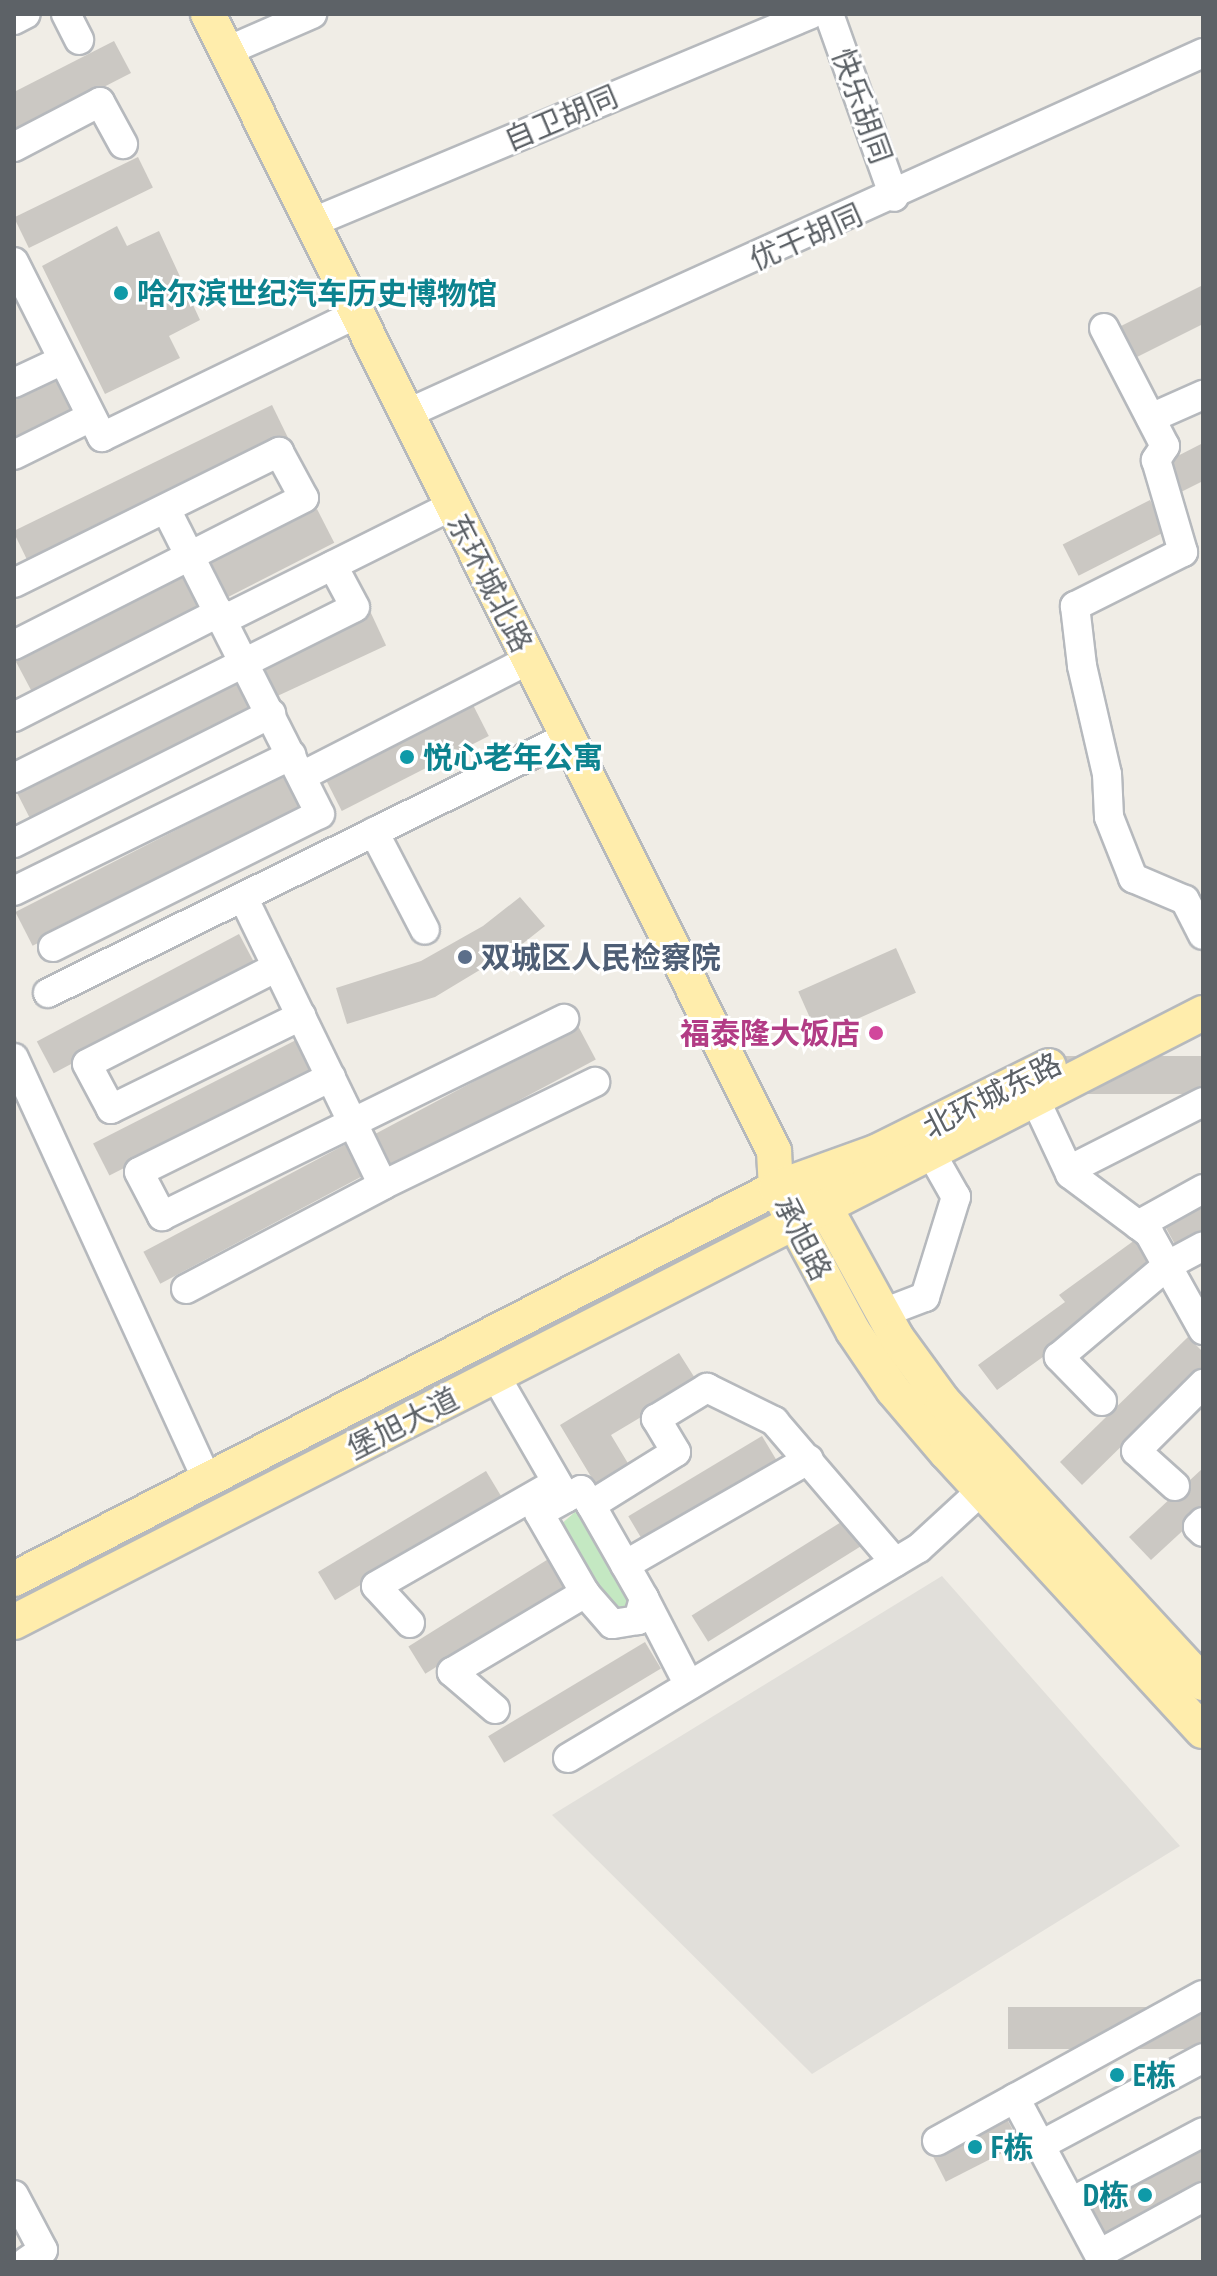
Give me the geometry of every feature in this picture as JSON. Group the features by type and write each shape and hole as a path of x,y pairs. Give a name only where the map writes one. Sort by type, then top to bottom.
{"main road":[{"name":"东环城北路","path":"208,14 774,1151"},
{"name":"北环城东路","path":"792,1224 931,1153 1030,1089 1203,989"},
{"name":"北环城东路","path":"776,1188 876,1152 1030,1089 1203,1013"},
{"name":"承旭路","path":"774,1151 809,1176 883,1313 943,1401 1203,1683"},
{"name":"承旭路","path":"774,1151 776,1188 792,1224 893,1390 1203,1731"},
{"name":"堡旭大道","path":"14,1579 776,1188"},
{"name":"堡旭大道","path":"14,1622 792,1224"}],"street":[{"path":"14,20 26,14"},
{"path":"66,14 79,40"},
{"path":"227,51 312,14"},
{"name":"自卫胡同","path":"311,223 811,14"},
{"name":"快乐胡同","path":"829,14 894,197"},
{"name":"优干胡同","path":"406,414 894,197 1203,53"},
{"path":"14,147 100,102 123,144"},
{"path":"14,262 26,318 61,361 102,437 357,314"},
{"path":"1104,328 1165,446 1156,460 1183,552 1075,606 1082,666 1107,774 1109,817 1133,878 1185,900 1203,935"},
{"path":"14,383 61,361"},
{"path":"1151,418 1203,395"},
{"path":"14,455 91,417"},
{"path":"14,583 279,452 304,498 14,645"},
{"path":"14,717 333,566 452,506"},
{"path":"53,947 320,814 166,509"},
{"path":"14,778 355,607 333,566"},
{"path":"14,891 529,660"},
{"path":"14,843 271,714"},
{"path":"48,993 567,737"},
{"path":"374,832 425,930"},
{"path":"243,897 383,1185"},
{"path":"277,967 87,1064 111,1109 301,1016"},
{"path":"331,1077 139,1172 162,1216 564,1019"},
{"path":"14,1058 207,1479"},
{"path":"186,1289 383,1185 595,1082"},
{"path":"1030,1089 1069,1170 1138,1225 1168,1265 1203,1330"},
{"path":"1069,1170 1203,1102"},
{"path":"883,1313 925,1297 956,1197 931,1153"},
{"path":"1138,1225 1203,1189"},
{"path":"1102,1401 1059,1357 1168,1265 1203,1246"},
{"path":"495,1375 571,1495 625,1565 689,1685"},
{"path":"1175,1486 1136,1451 1203,1384"},
{"path":"410,1623 376,1586 571,1495 676,1452 656,1419 707,1388 774,1421 895,1562"},
{"path":"625,1565 809,1459"},
{"path":"568,1758 919,1548 982,1490"},
{"path":"571,1495 539,1513 600,1616 626,1626 645,1609 644,1598"},
{"path":"1203,1522 1198,1527 1203,1532"},
{"path":"495,1709 452,1672 585,1593"},
{"path":"937,2141 1203,1995"},
{"path":"1041,2145 1203,2058"},
{"path":"1015,2098 1101,2258 1203,2197"},
{"path":"1071,2202 1203,2132"},
{"path":"14,2195 43,2250 26,2262"}],"shaded area":[{"path":"942,1576 1180,1846 812,2074 552,1815"}],"green space":[{"path":"575,1512 583,1513 632,1607 613,1613 559,1526"}],"building":[{"path":"114,41 131,73 14,133 14,92"},
{"path":"138,157 153,188 29,248 14,217"},
{"name":"哈尔滨世纪汽车历史博物馆","path":"117,226 127,246 159,231 200,320 169,336 180,358 105,394 42,266"},
{"path":"1203,285 1203,324 1133,359 1117,328"},
{"path":"57,375 74,410 14,440 14,397"},
{"path":"272,405 288,438 29,565 14,531"},
{"path":"1203,443 1203,481 1177,494 1162,464"},
{"path":"1150,500 1166,531 1079,576 1063,544"},
{"path":"317,509 334,543 224,599 207,565"},
{"path":"188,570 205,602 33,693 16,662"},
{"path":"370,611 386,645 274,698 258,663"},
{"path":"238,676 255,710 33,823 15,789"},
{"name":"悦心老年公寓","path":"472,703 489,736 342,811 325,778"},
{"path":"288,773 305,807 33,946 15,912"},
{"name":"双城区人民检察院","path":"520,897 545,926 521,945 435,997 347,1024 336,988 421,961 483,926"},
{"path":"239,934 256,966 54,1073 37,1042"},
{"path":"896,948 916,993 818,1036 798,992"},
{"path":"578,1026 596,1060 390,1169 372,1135"},
{"path":"298,1039 314,1071 109,1175 93,1143"},
{"path":"1054,1056 1203,1056 1203,1094 1054,1094"},
{"path":"350,1142 367,1174 160,1284 143,1252"},
{"path":"1203,1196 1203,1234 1177,1248 1161,1219"},
{"path":"1139,1237 1158,1263 1080,1319 1086,1326 997,1390 978,1365 1065,1302 1059,1295"},
{"path":"1188,1337 1203,1352 1203,1366 1082,1485 1060,1462"},
{"path":"679,1353 698,1383 611,1435 632,1470 599,1490 560,1425"},
{"path":"762,1436 779,1464 645,1545 628,1516"},
{"path":"1203,1468 1203,1512 1151,1560 1129,1537"},
{"path":"486,1471 503,1499 335,1600 318,1572"},
{"path":"846,1519 862,1545 708,1642 692,1615"},
{"path":"550,1558 567,1585 425,1674 408,1646"},
{"path":"645,1642 661,1669 504,1763 488,1736"},
{"path":"1008,2007 1203,2007 1203,2049 1008,2049"},
{"name":"F栋","path":"1003,2111 1020,2144 946,2182 929,2149"},
{"name":"D栋","path":"1203,2143 1203,2185 1105,2239 1087,2206"}],"place":[{"name":"哈尔滨世纪汽车历史博物馆","path":"121,293"},
{"name":"悦心老年公寓","path":"407,757"},
{"name":"双城区人民检察院","path":"465,957"},
{"name":"福泰隆大饭店","path":"876,1033"},
{"name":"E栋","path":"1117,2075"},
{"name":"F栋","path":"975,2147"},
{"name":"D栋","path":"1145,2195"}]}
